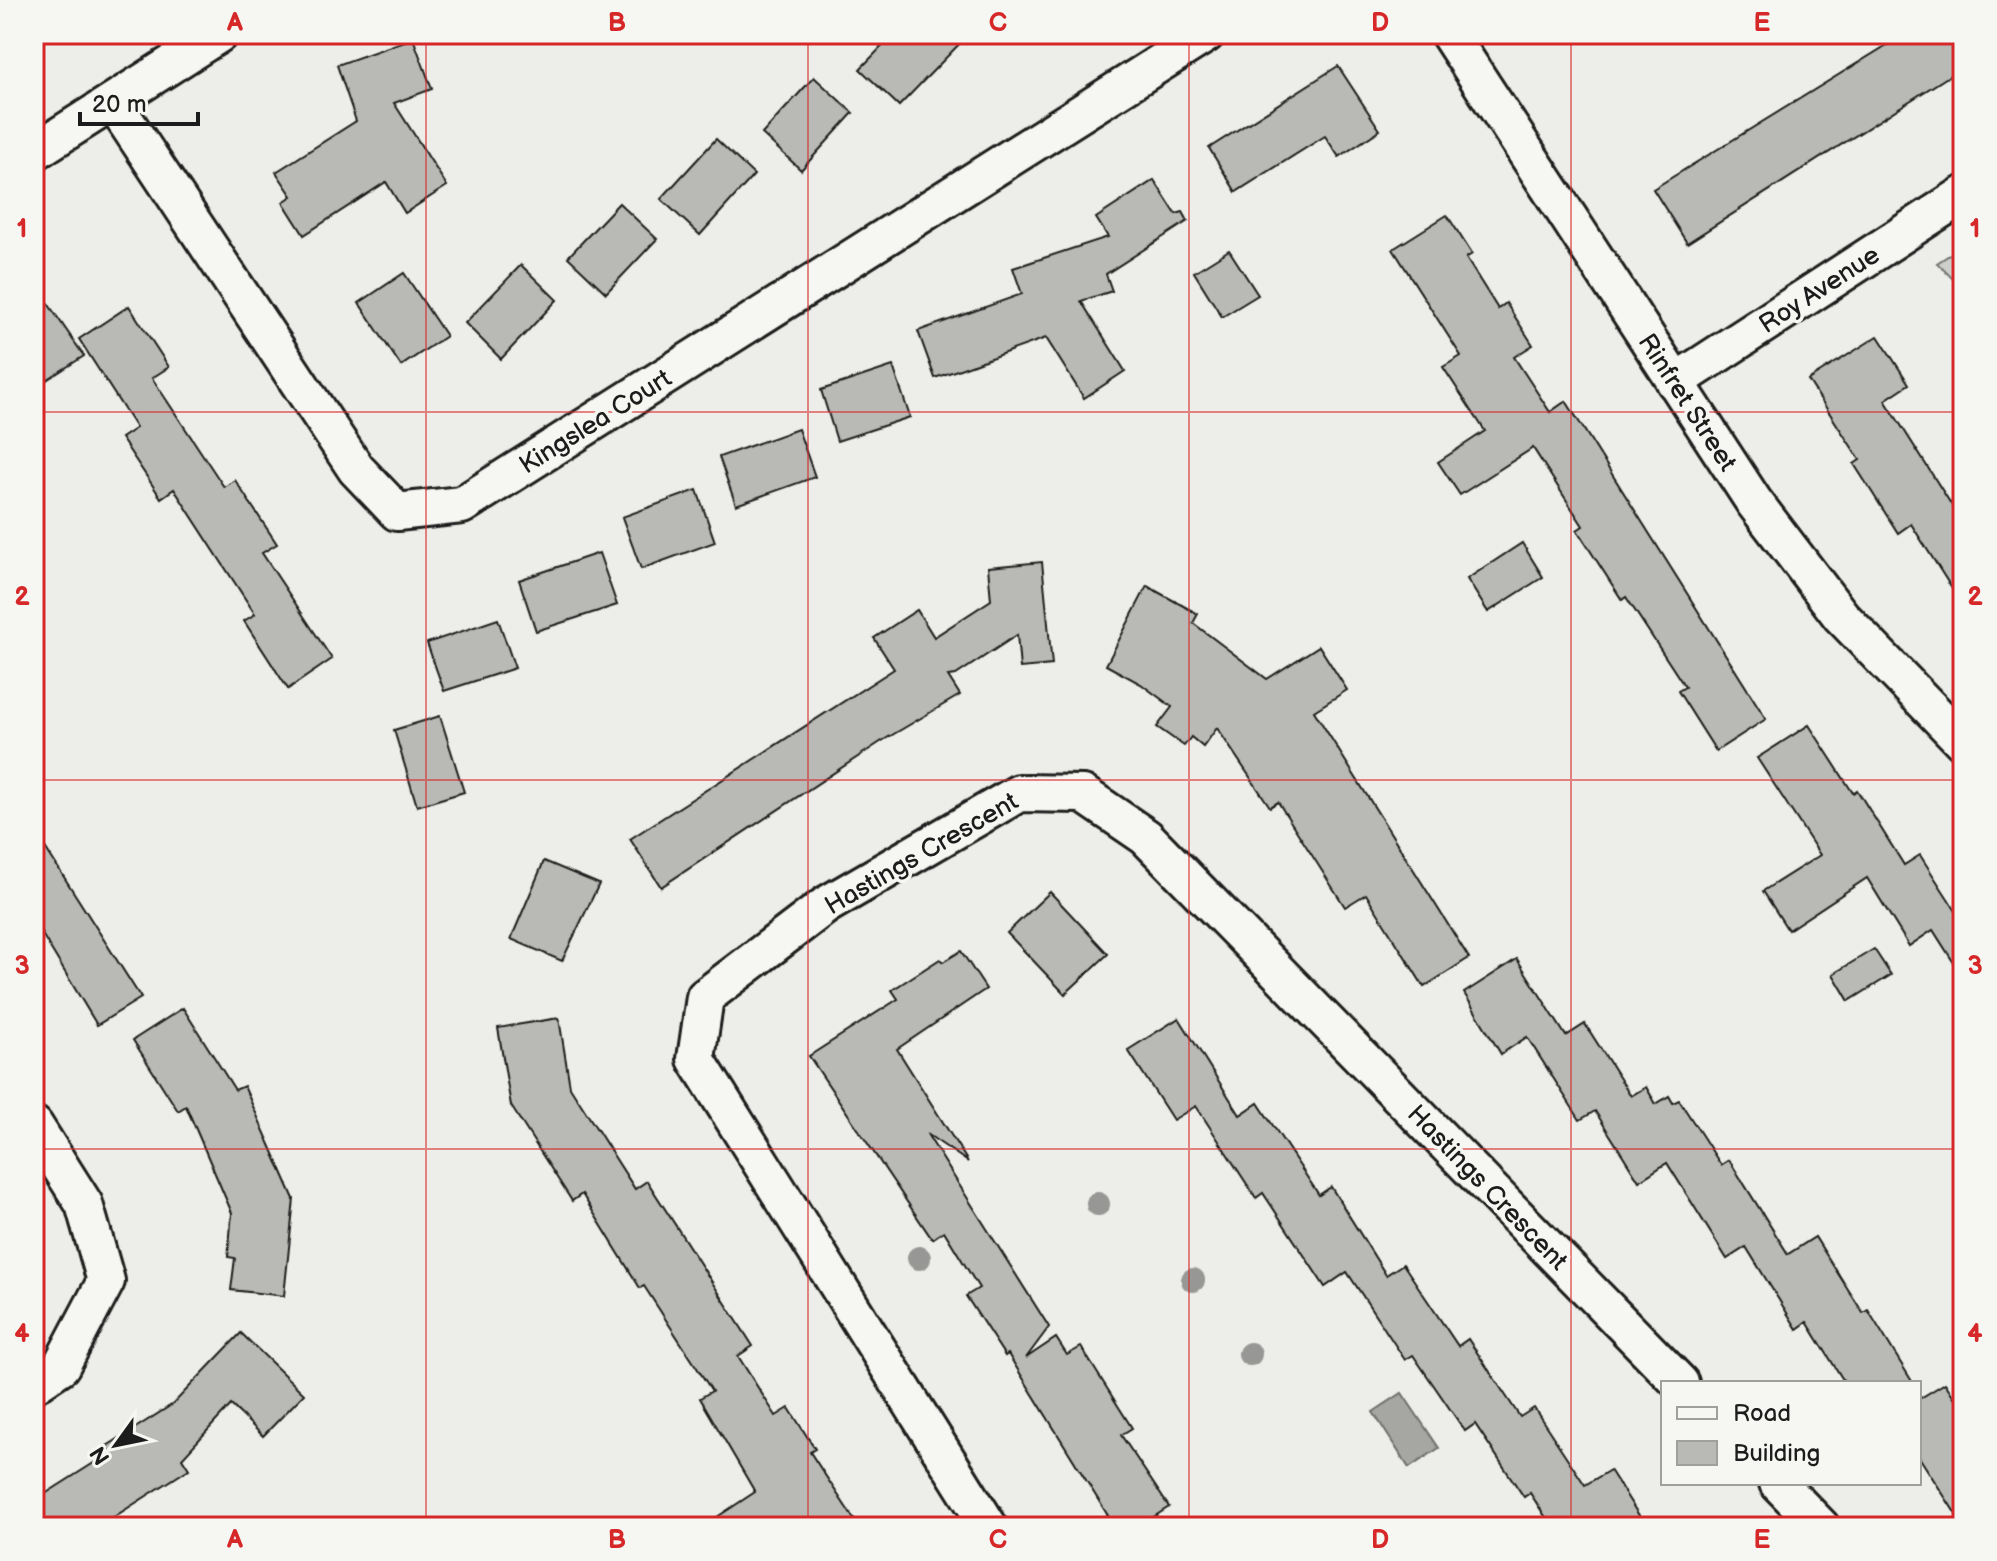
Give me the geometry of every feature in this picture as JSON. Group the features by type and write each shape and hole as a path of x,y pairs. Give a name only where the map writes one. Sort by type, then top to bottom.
{"street":[{"path":"34,152 219,34"},
{"name":"Kingslea Court","path":"113,102 356,469 397,512 462,505 1206,34"},
{"name":"Rinfret Street","path":"1449,34 1754,502 1841,616 1963,742"},
{"name":"Roy Avenue","path":"1675,382 1963,195"},
{"name":"Hastings Crescent","path":"989,1527 696,1059 705,997 826,905 1019,793 1083,794 1146,837 1678,1381"},
{"path":"34,1125 84,1204 106,1281 61,1366 34,1384"},
{"path":"1780,1485 1821,1527"}],"shaded area":[{"path":"1963,246 1963,289 1937,263"},
{"path":"1402,1393 1439,1448 1409,1468 1373,1412"}],"building":[{"path":"894,34 969,34 899,106 860,69"},
{"path":"1905,34 1963,34 1963,67 1687,243 1653,189"},
{"path":"413,38 432,89 394,103 447,186 405,213 386,182 304,235 283,202 292,196 276,172 356,121 337,65"},
{"path":"1338,66 1380,130 1339,157 1325,136 1236,192 1209,148"},
{"path":"814,77 853,113 801,170 762,134"},
{"path":"716,139 754,175 700,235 661,199"},
{"path":"1154,180 1176,214 1183,212 1188,221 1106,274 1112,291 1081,301 1125,371 1084,398 1046,338 935,378 918,331 1022,294 1013,268 1108,237 1096,218"},
{"path":"619,203 657,239 606,293 568,257"},
{"path":"1447,215 1472,254 1466,258 1498,309 1506,303 1533,345 1514,357 1550,412 1566,401 1766,719 1716,751 1678,691 1685,687 1626,597 1622,600 1577,530 1583,526 1533,448 1460,495 1438,462 1485,431 1443,367 1461,356 1393,249"},
{"path":"1229,250 1258,295 1222,317 1194,272"},
{"path":"521,265 557,300 501,359 465,323"},
{"path":"404,273 446,336 401,366 359,303"},
{"path":"34,283 84,356 34,388"},
{"path":"129,306 169,367 152,378 224,487 235,480 277,544 262,553 332,659 288,689 244,621 255,614 174,489 161,498 121,438 136,428 79,339"},
{"path":"1878,336 1909,384 1885,400 1963,523 1963,606 1911,524 1898,533 1854,464 1860,460 1808,380"},
{"path":"893,366 910,417 837,441 821,390"},
{"path":"798,429 815,477 736,505 719,457"},
{"path":"697,490 715,542 641,569 622,517"},
{"path":"1522,543 1543,577 1488,612 1467,579"},
{"path":"599,553 617,605 536,631 519,580"},
{"path":"1042,562 1052,665 1020,668 1017,635 956,675 948,676 960,695 882,741 661,887 630,839 894,669 874,638 917,610 934,637 991,600 988,567"},
{"path":"1147,586 1198,614 1193,623 1267,679 1319,646 1347,690 1314,711 1469,958 1424,987 1366,894 1345,907 1278,802 1270,807 1217,728 1203,747 1191,737 1184,746 1157,727 1172,707 1141,684 1106,665"},
{"path":"498,619 515,668 444,691 427,643"},
{"path":"440,716 464,792 417,806 394,730"},
{"path":"1809,725 1853,793 1857,790 1904,865 1920,855 1963,922 1963,977 1933,930 1909,946 1867,878 1788,930 1763,891 1820,855 1757,758"},
{"path":"34,830 141,998 97,1025 34,921"},
{"path":"544,861 599,884 562,961 511,939"},
{"path":"1050,892 1108,954 1065,994 1007,933"},
{"path":"1874,949 1891,975 1849,1001 1833,974"},
{"path":"961,951 986,989 897,1049 968,1162 927,1134 1049,1327 1026,1358 1056,1338 1067,1355 1081,1347 1132,1428 1121,1435 1169,1507 1138,1527 1115,1527 1008,1354 1005,1356 966,1296 979,1288 944,1231 932,1239 809,1056 898,999 892,990 940,959 943,962"},
{"path":"1517,959 1566,1036 1585,1024 1631,1096 1646,1087 1656,1104 1669,1096 1673,1103 1679,1100 1721,1165 1729,1160 1788,1254 1815,1237 1863,1313 1868,1310 1912,1381 1844,1381 1807,1322 1797,1329 1746,1247 1727,1259 1667,1163 1639,1181 1595,1111 1580,1120 1527,1037 1501,1054 1464,993"},
{"path":"183,1008 235,1090 244,1086 294,1199 284,1296 231,1290 235,1258 228,1257 232,1213 186,1106 178,1111 133,1040"},
{"path":"559,1018 570,1087 635,1189 647,1181 753,1346 738,1356 776,1416 789,1408 815,1449 810,1452 859,1527 702,1527 755,1492 700,1398 712,1391 644,1286 640,1288 582,1194 572,1201 511,1106 498,1028"},
{"path":"1179,1018 1240,1115 1258,1103 1319,1195 1331,1187 1386,1275 1403,1264 1458,1346 1468,1339 1520,1417 1534,1408 1585,1485 1610,1470 1640,1517 1623,1527 1552,1527 1530,1493 1524,1497 1475,1424 1465,1431 1413,1355 1405,1360 1347,1272 1325,1287 1263,1193 1256,1198 1196,1106 1173,1120 1128,1050"},
{"path":"241,1333 304,1394 263,1436 231,1405 182,1458 189,1469 98,1527 34,1527 34,1501 111,1452 107,1446 173,1404"},
{"path":"1945,1383 1963,1411 1963,1525 1921,1460 1921,1398"}]}
